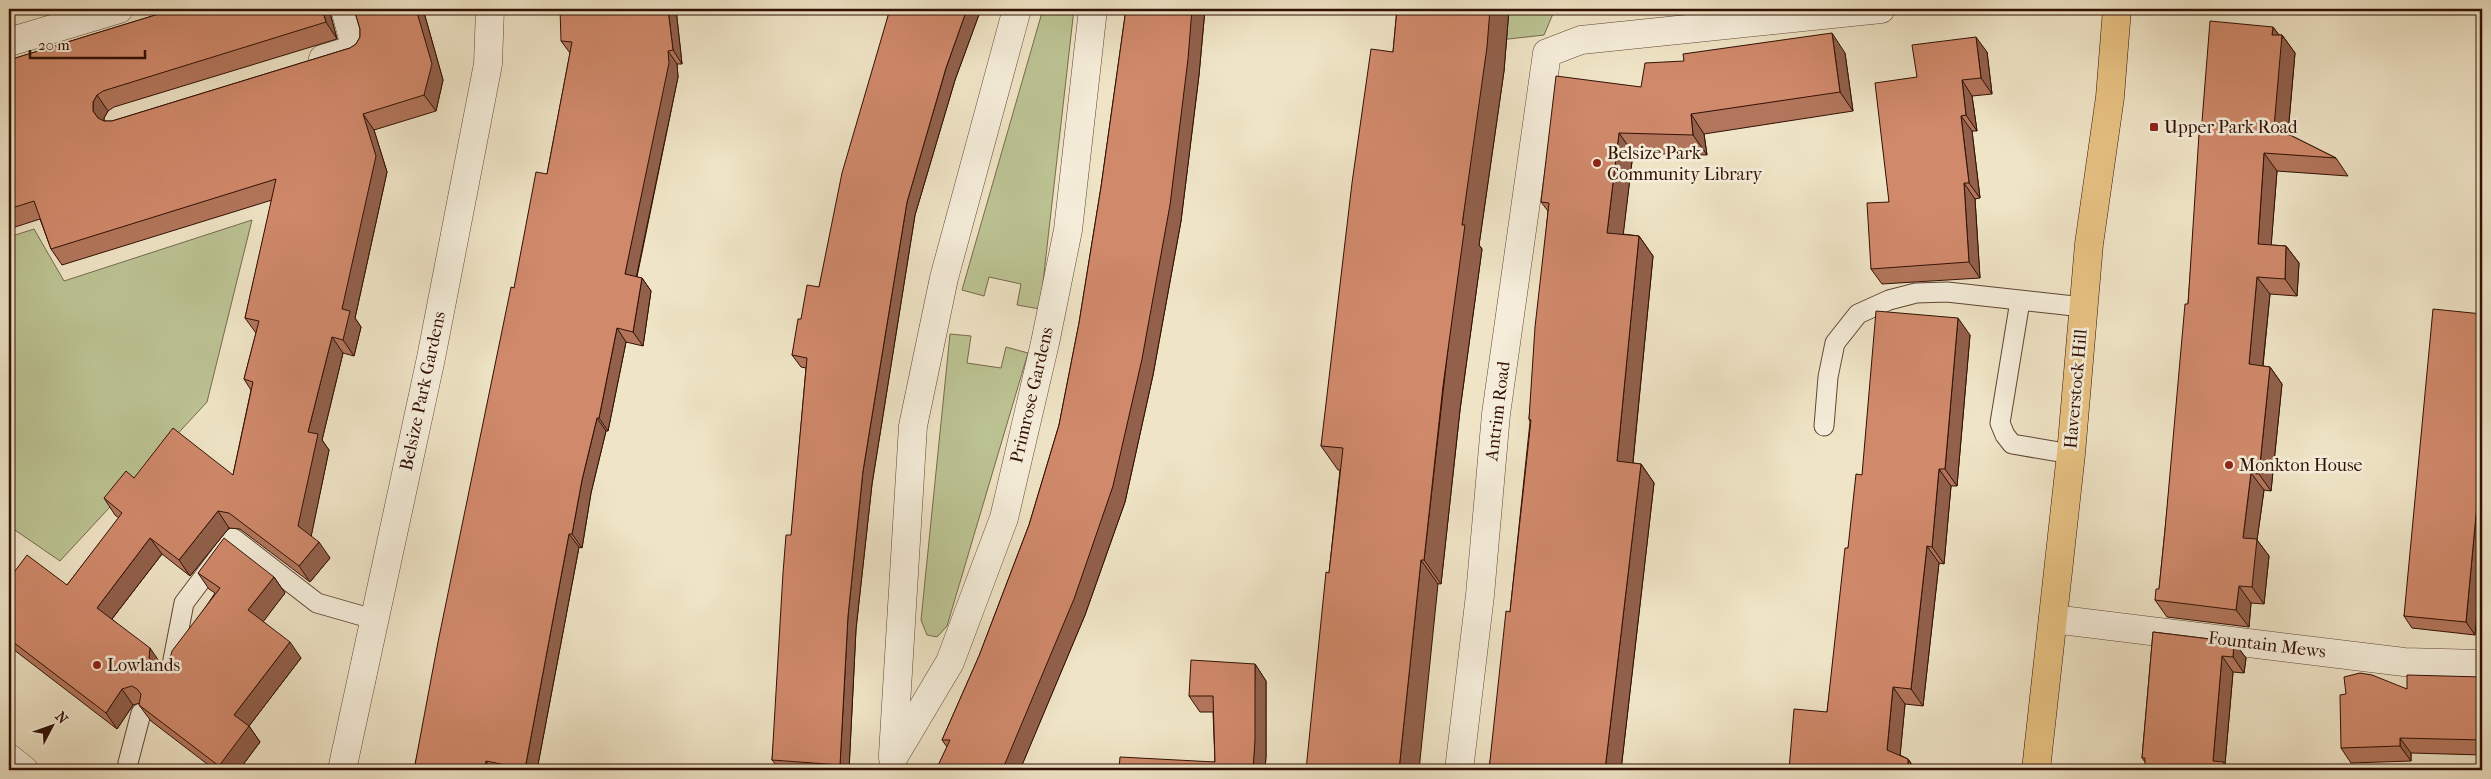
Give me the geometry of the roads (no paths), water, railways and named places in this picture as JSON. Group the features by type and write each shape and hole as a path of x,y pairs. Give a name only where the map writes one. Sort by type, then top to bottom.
{"main road":[{"name":"Haverstock Hill","path":"2036,770 2071,454 2083,307 2110,96 2117,9"}],"street":[{"path":"9,42 119,9"},
{"path":"299,66 356,49 345,9"},
{"name":"Belsize Park Gardens","path":"342,770 373,619 431,358 488,64 490,9"},
{"name":"Primrose Gardens","path":"891,764 913,426 944,278 1017,9"},
{"name":"Primrose Gardens","path":"891,764 950,662 1004,518 1045,344 1068,230 1093,9"},
{"name":"Antrim Road","path":"1459,770 1480,595 1496,414 1547,54 1581,40 1881,9"},
{"name":"Fountain Mews","path":"2053,619 2404,662 2482,664"},
{"path":"9,758 24,770"}],"lane":[{"path":"1824,426 1828,377 1835,344 1858,314 1889,300 1916,293 1947,292 2083,307"},
{"path":"2020,301 2000,423 2005,435 2012,444 2071,454"},
{"path":"171,671 184,604 233,538 317,604 373,619"},
{"path":"129,768 141,714"}],"place":[{"name":"Upper Park Road","path":"2154,127"},
{"name":"Belsize Park Community Library","path":"1597,163"},
{"name":"Monkton House","path":"2229,465"},
{"name":"Lowlands","path":"97,665"}]}
